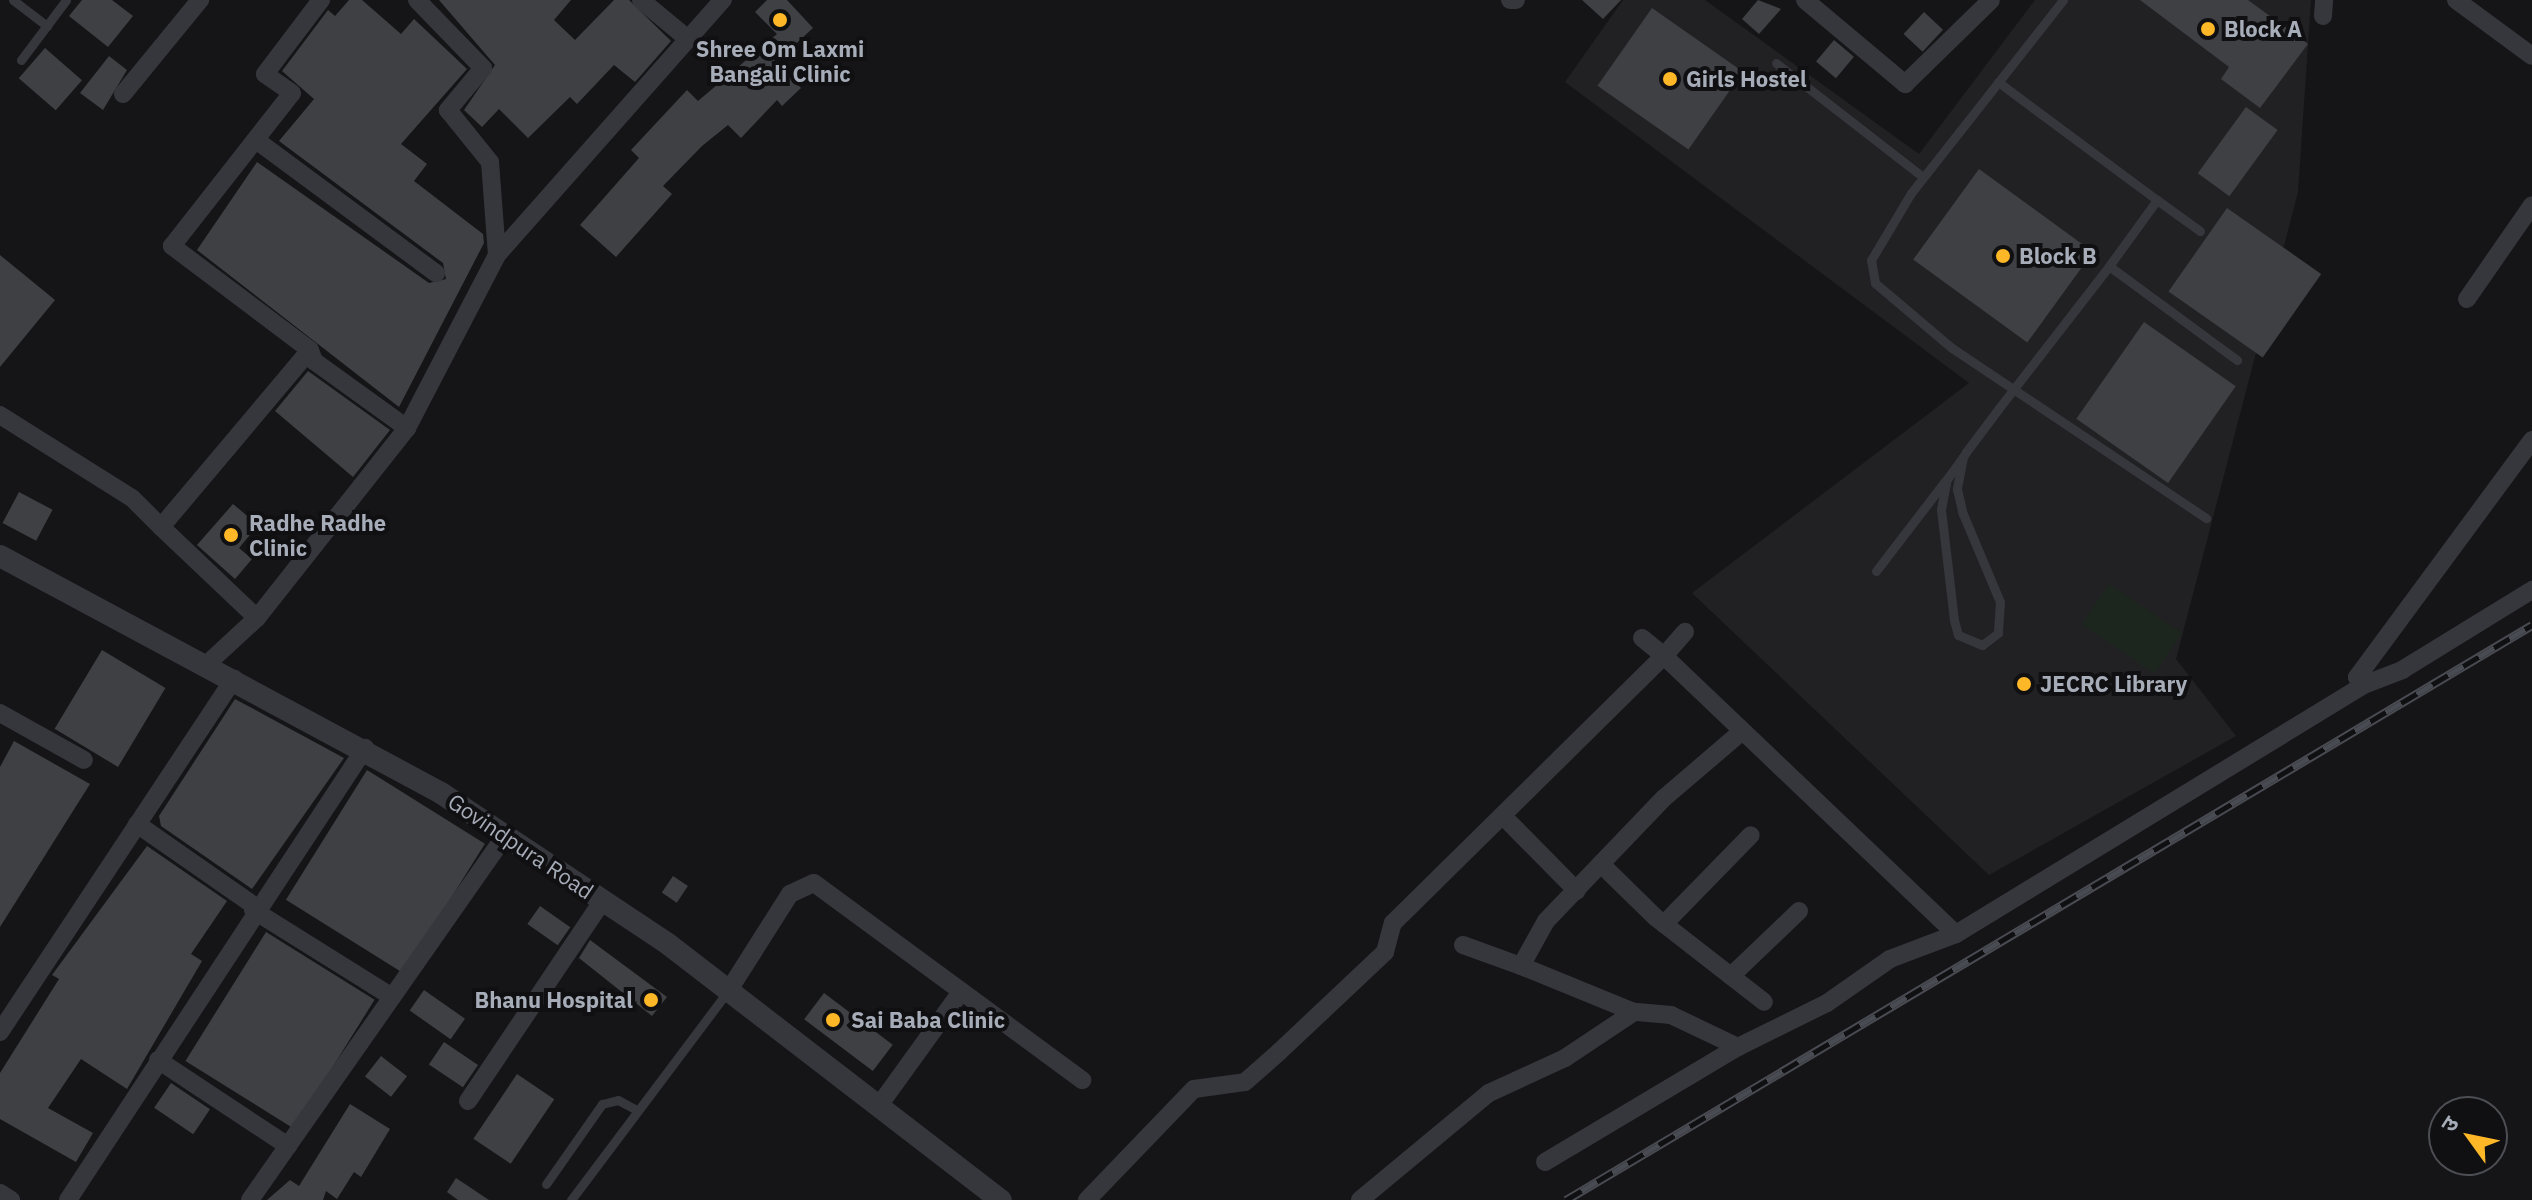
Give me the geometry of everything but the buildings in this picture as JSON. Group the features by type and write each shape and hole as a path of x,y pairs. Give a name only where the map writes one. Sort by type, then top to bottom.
{"street":[{"path":"123,94 200,0"},
{"path":"321,0 265,74 292,93 172,246 310,350 314,361 407,428"},
{"path":"417,0 483,68 448,110 490,162 497,183 497,255"},
{"path":"641,0 688,39"},
{"path":"206,665 257,618 407,428 497,255 723,0"},
{"path":"1805,0 1905,84 1981,3"},
{"path":"2456,0 2532,56"},
{"path":"256,140 436,273"},
{"path":"2467,299 2532,205"},
{"path":"161,527 310,350"},
{"path":"0,415 132,498 257,618"},
{"path":"2366,684 2357,677 2532,440"},
{"name":"Govindpura Road","path":"0,556 365,748 506,835 729,990 994,1198"},
{"path":"1545,1162 1738,1047 1827,1003 1890,959 1956,934 2366,684 2532,590"},
{"path":"1087,1200 1194,1089 1245,1082 1385,952 1393,923 1685,632"},
{"path":"1642,638 1664,656 1739,734 1956,934"},
{"path":"0,1032 234,679"},
{"path":"3,721 84,760"},
{"path":"1521,966 1546,921 1604,867 1664,798 1739,734"},
{"path":"68,1200 255,908 365,748"},
{"path":"1503,816 1577,891"},
{"path":"137,824 255,908 392,997"},
{"path":"250,1200 506,835"},
{"path":"1664,924 1751,835"},
{"path":"1604,867 1664,924 1764,1002"},
{"path":"729,990 790,894 814,883 1082,1080"},
{"path":"468,1101 603,900"},
{"path":"1731,976 1799,911"},
{"path":"1463,945 1634,1012 1671,1015 1738,1047"},
{"path":"878,1107 961,992"},
{"path":"1360,1200 1489,1093 1565,1058 1634,1012"},
{"path":"158,1060 288,1146"},
{"path":"0,1193 11,1200"}],"lane":[{"path":"13,0 47,26"},
{"path":"21,60 66,0"},
{"path":"2063,0 1923,177 1871,260 1875,283 2014,389 2206,518"},
{"path":"1776,63 1923,177"},
{"path":"1998,82 2200,231"},
{"path":"1876,571 2157,200"},
{"path":"2109,266 2237,360"},
{"path":"1947,479 1941,509 1954,620 1958,635 1982,645 1998,633 2000,602 1963,514 1957,489 1963,457"},
{"path":"571,1200 729,990"},
{"path":"546,1184 602,1104 618,1100 637,1110"}],"shaded area":[{"path":"1623,0 1705,0 1919,154 2035,0 2311,0 2298,192 2176,659 2236,736 1989,875 1692,593 1969,383 1565,82"},
{"path":"2109,584 2182,633 2155,674 2082,625"}],"railway":[{"path":"1566,1200 2532,625"}],"place":[{"name":"Shree Om Laxmi Bangali Clinic","path":"780,20"},
{"name":"Block A","path":"2208,29"},
{"name":"Girls Hostel","path":"1670,79"},
{"name":"Block B","path":"2003,256"},
{"name":"Radhe Radhe Clinic","path":"231,535"},
{"name":"JECRC Library","path":"2024,684"},
{"name":"Bhanu Hospital","path":"651,1000"},
{"name":"Sai Baba Clinic","path":"833,1020"}]}
